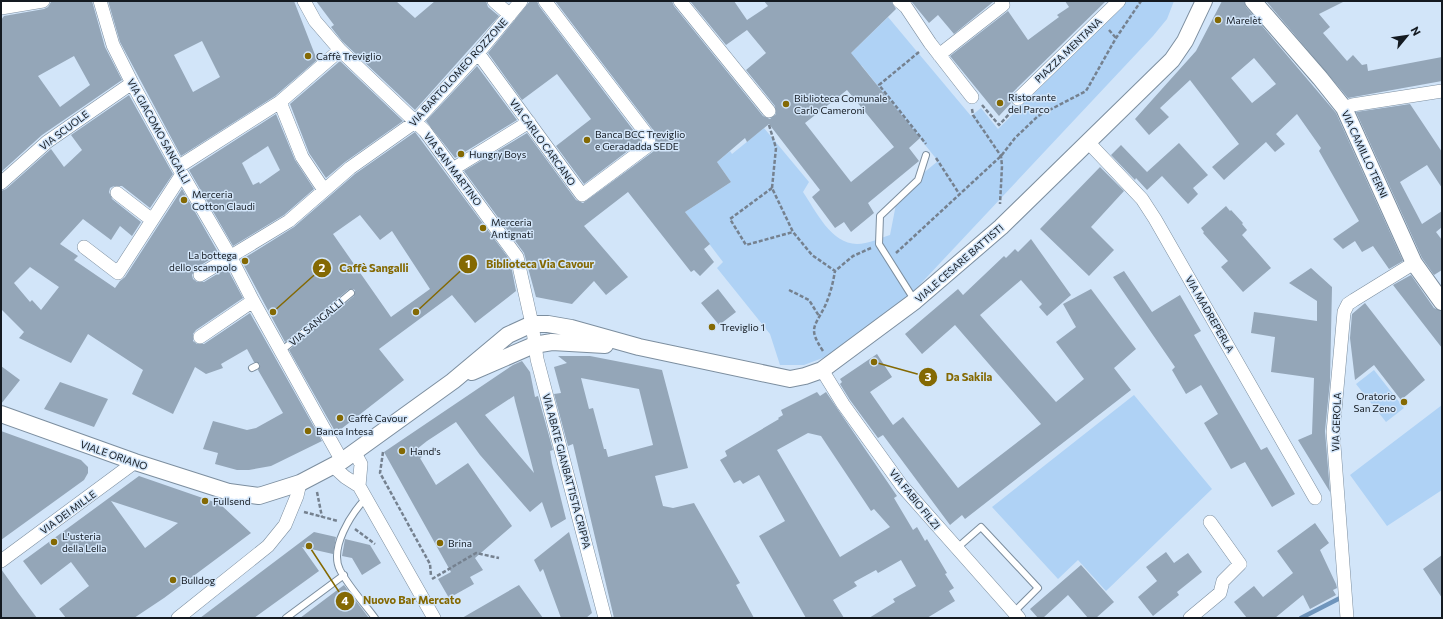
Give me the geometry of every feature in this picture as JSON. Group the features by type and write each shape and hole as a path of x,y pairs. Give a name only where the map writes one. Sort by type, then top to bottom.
{"street":[{"path":"1,8 43,1"},
{"name":"VIA GIACOMO SANGALLI","path":"100,1 113,45 132,83 180,171 230,256 279,352 344,460"},
{"name":"VIA SAN MARTINO","path":"304,1 315,21 340,50 425,131 517,257 532,324"},
{"path":"494,1 510,15"},
{"name":"VIA BARTOLOMEO ROZZONE","path":"230,256 289,221 350,168 415,122 478,53 522,1"},
{"name":"VIA CARLO CARCANO","path":"478,53 582,195 649,145 648,136 545,1"},
{"path":"680,1 769,111"},
{"path":"899,1 906,7 930,43 972,97"},
{"path":"939,55 1003,5 1001,1"},
{"name":"PIAZZA MENTANA","path":"1018,99 1119,1"},
{"name":"VIALE CESARE BATTISTI","path":"532,324 548,324 571,328 638,347 790,379 822,370 915,301 1001,226 1088,142 1172,60 1185,41 1204,1"},
{"name":"VIA CAMILLO TERNI","path":"1252,1 1320,78 1344,108 1414,263 1442,302"},
{"path":"84,247 118,273 152,220 180,171 280,102 340,50"},
{"name":"VIA SCUOLE","path":"1,183 48,142 132,83"},
{"path":"1344,108 1352,105 1442,91"},
{"path":"280,102 302,157 324,190"},
{"path":"453,168 529,122"},
{"name":"VIA MADREPERLA","path":"1088,142 1142,199 1155,219 1315,498"},
{"path":"117,193 152,220"},
{"path":"200,275 230,256"},
{"name":"VIA GEROLA","path":"1347,618 1333,432 1344,312 1354,300 1414,263"},
{"path":"200,337 253,301"},
{"path":"453,381 508,335 532,324"},
{"name":"VIA ABATE GIANBATTISTA CRIPPA","path":"532,324 534,345 605,618"},
{"name":"VIALE CESARE BATTISTI","path":"453,381 516,351 534,345 575,343 638,347"},
{"name":"VIA FABIO FILZI","path":"822,370 843,404 902,486 1017,615"},
{"name":"VIALE ORIANO","path":"1,414 135,462 229,492 259,496 308,484 344,460 453,381"},
{"path":"363,492 361,464 344,460 345,477 363,492 434,618"},
{"name":"VIA DEI MILLE","path":"1,561 135,462"},
{"path":"178,618 268,546 285,525 297,496 308,484"},
{"path":"1190,618 1220,593 1223,581 1240,564 1210,522"}],"lane":[{"path":"915,301 879,244 880,216 918,180 928,152"},
{"name":"VIA SANGALLI","path":"279,352 350,293"},
{"path":"363,492 343,528 337,559 344,575 375,618"},
{"path":"957,548 981,527 1038,588 1017,615"},
{"path":"286,618 344,575"},
{"path":"294,612 299,618"}],"path":[{"path":"894,255 1001,156 1015,138 1038,116 1086,91 1116,38 1141,1"},
{"path":"928,152 879,85 930,43"},
{"path":"972,97 983,105 999,125 1018,105 1018,99"},
{"path":"972,97 973,115 1001,156 1002,166 1000,204"},
{"path":"769,111 770,127 776,148 772,188 793,232 812,255 835,271"},
{"path":"934,155 960,195"},
{"path":"772,188 730,219 746,245 793,232"},
{"path":"823,351 815,340 815,321 825,306 835,271 854,256 870,248"},
{"path":"789,290 809,300 819,316"},
{"path":"383,452 380,473 430,564 431,577 476,553 498,558"},
{"path":"308,484 322,517"}],"shaded area":[{"path":"1127,1 1174,1 1167,19 1153,36 911,294 828,356 804,365 780,365 770,334 717,268 723,262 685,212 731,182 717,162 730,151 732,154 764,128 809,182 803,192 825,225 839,239 848,243 861,244 890,235 898,194 938,161 862,66 846,58 888,17 971,116 981,108 998,129"},
{"path":"1374,370 1404,408 1386,422 1356,384"},
{"path":"1134,395 1212,489 1106,591 1078,560 1058,579 992,507"},
{"path":"1442,405 1442,490 1387,526 1350,475"}],"building":[{"path":"92,1 105,47 122,80 42,135 1,172 1,20 4,16 44,9 48,7 51,2","holes":["74,56 90,85 60,107 38,76"]},
{"path":"108,1 294,1 317,60 275,96 181,156 120,42","holes":["202,41 220,77 193,92 174,55"]},
{"path":"316,1 396,1 415,18 435,1 486,1 488,7 499,16 415,110 342,41 331,27 334,25"},
{"path":"530,1 537,1 539,6 641,141 584,184 556,146 591,119 557,74 522,100 488,53"},
{"path":"555,1 672,1 674,6 763,116 770,119 776,114 775,106 746,70 766,53 747,30 726,45 690,1 734,1 747,20 768,6 764,1 891,1 896,9 851,53 920,138 909,148 919,161 868,203 874,213 851,232 844,222 835,228 812,197 820,190 769,124 747,142 745,138 717,162 731,182 685,212 710,244 704,249 714,262 700,276 694,270 691,272 628,192 584,226 628,277 606,295 594,281 572,304 536,297 524,253 464,171 527,133 576,200 583,203 654,151 657,145 654,131","holes":["847,90 894,147 851,182 805,123"]},
{"path":"911,1 993,2 954,34 938,15 929,23"},
{"path":"1065,1 1106,1 1012,93 1009,100 1011,103 999,116 950,56 1008,11 1028,40 1059,17 1057,15 1069,7"},
{"path":"1222,1 1244,1 1246,7 1336,113 1403,261 1389,269 1373,246 1362,252 1355,241 1343,249 1333,239 1359,221 1319,151 1321,148 1297,114 1276,134 1285,144 1275,152 1266,142 1224,180 1212,167 1239,144 1190,80 1160,108 1169,117 1149,135 1135,119 1196,51","holes":["1254,58 1276,84 1252,103 1231,78"]},
{"path":"1266,1 1345,1 1319,14 1330,27 1323,33 1347,61 1353,55 1362,65 1367,64 1368,71 1442,57 1442,81 1348,98"},
{"path":"340,61 403,121 345,162 326,178 309,153 290,104"},
{"path":"477,66 517,120 455,158 426,121"},
{"path":"129,95 173,174 150,208 122,186 114,186 110,188 109,192 112,199 141,222 132,236 120,226 111,240 83,219 60,244 78,256 74,260 115,288 125,277 182,189 219,254 196,268 192,275 193,279 197,282 204,282 227,268 243,298 196,330 193,334 193,341 197,344 204,344 250,313 322,441 271,466 249,470 237,470 215,464 218,453 203,449 213,421 247,430 256,428 283,413 258,370 260,364 254,362 247,349 221,364 223,368 206,374 195,367 173,414 132,394 143,370 88,334 71,363 19,338 24,332 1,309 1,191 6,189 51,149 64,167 82,150 71,135","holes":["30,267 59,287 41,310 32,300 30,302 14,283"]},
{"path":"1410,104 1442,152 1442,188 1427,165 1400,182 1422,224 1442,211 1442,227 1436,232 1442,240 1442,270 1434,275 1422,258 1356,112"},
{"path":"276,114 295,160 314,189 284,215 233,246 189,170","holes":["268,146 280,170 260,184 259,182 253,185 242,163"]},
{"path":"415,132 510,260 516,291 475,323 452,295 379,349 404,380 336,433 289,350 354,296 355,290 348,290 285,342 241,260 294,227 355,174","holes":["360,215 380,240 392,231 430,289 391,317 333,234"]},
{"path":"1179,143 1208,175 1193,188 1198,194 1188,204 1162,176 1147,190 1111,155 1121,145 1147,172"},
{"path":"1100,167 1124,191 1091,227 1114,250 1089,276 1040,229"},
{"path":"1226,206 1243,223 1242,224 1247,230 1242,235 1271,268 1243,292 1221,267 1228,261 1203,233 1204,232 1201,228"},
{"path":"1031,239 1071,295 1047,316 1039,307 1042,304 1021,280 980,315 1056,402 1084,379 1056,342 1076,327 1063,304 1091,289 1136,349 1114,368 1131,390 965,519 962,515 950,525 883,435 878,438 850,400 840,384 842,382 840,379 877,354 892,377 870,392 893,425 903,417 958,488 1041,424 955,325 922,354 905,334 958,289 963,295 1004,256 1006,258 1015,249 1018,252"},
{"path":"1311,268 1332,287 1330,381 1325,431 1330,492 1298,440 1312,434 1314,378 1271,372 1275,337 1251,333 1254,312 1317,321 1317,301 1289,283"},
{"path":"1124,271 1152,312 1180,295 1201,331 1194,335 1261,450 1267,447 1295,494 1272,507 1245,462 1231,469 1204,423 1218,414 1201,385 1186,394 1172,370 1175,367 1113,277"},
{"path":"1411,275 1434,308 1442,311 1442,348 1393,285"},
{"path":"718,289 736,312 719,325 701,303"},
{"path":"1365,303 1425,380 1401,400 1374,365 1355,380 1350,338 1352,314"},
{"path":"558,356 590,356 662,370 688,468 655,476 663,506 673,508 694,503 740,583 736,585 754,618 614,618 573,444 568,446 554,394 561,393 554,367 567,363","holes":["581,378 639,389 653,445 608,457 606,449 604,449 593,408 589,409"]},
{"path":"522,361 530,372 535,397 538,396 553,450 550,451 552,463 566,519 551,528 542,502 530,512 480,455 456,422 427,441 417,449 422,457 420,458 436,485 468,463 512,526 475,558 483,570 470,577 474,584 449,598 438,579 451,572 384,452 513,365","holes":["514,396 534,473 485,415"]},
{"path":"1,366 20,380 1,404"},
{"path":"60,382 108,399 94,427 44,409"},
{"path":"817,392 820,396 826,392 897,496 894,498 913,530 917,527 925,541 927,539 954,588 949,591 955,601 927,618 869,618 895,602 893,599 916,586 901,560 878,573 876,570 854,582 857,586 833,600 844,618 806,618 759,536 785,521 759,475 743,484 740,480 734,483 720,460 727,456 725,451 779,419 778,418 783,415 781,410","holes":["808,433 821,436 871,511 874,509 890,527 840,557 777,450"]},
{"path":"1,431 81,460 88,467 88,473 84,480 1,540"},
{"path":"139,476 220,504 251,533 164,598 134,618 66,618 59,609 89,586 71,562 41,585 23,561","holes":["111,501 178,523 145,548"]},
{"path":"1315,523 1329,543 1320,550 1336,584 1337,588 1333,590 1336,595 1310,609 1303,595 1275,618 1247,618 1234,602 1254,586 1263,597 1293,573 1277,551"},
{"path":"314,532 336,537 333,554 302,547 319,571 254,618 200,618"},
{"path":"569,532 592,613 586,618 561,618 543,569 540,572 534,560"},
{"path":"345,539 370,545 381,563 362,575 352,558 342,556"},
{"path":"1166,552 1174,563 1188,553 1202,572 1177,592 1179,595 1153,616 1138,597 1157,581 1146,567"},
{"path":"1442,555 1442,598 1423,569"},
{"path":"1081,565 1114,602 1096,618 1088,618 1068,595 1043,618 1038,618 1030,609"},
{"path":"1,569 19,594 37,618 1,618"},
{"path":"344,585 369,618 300,618"},
{"path":"519,585 543,618 462,618"}],"waterway":[{"path":"1301,618 1342,597"}],"place":[{"name":"Marelèt","path":"1218,20"},
{"name":"Caffè Treviglio","path":"308,56"},
{"name":"Ristorante del Parco","path":"1000,103"},
{"name":"Biblioteca Comunale Carlo Cameroni","path":"786,104"},
{"name":"Banca BCC Treviglio e Geradadda SEDE","path":"587,140"},
{"name":"Hungry Boys","path":"461,154"},
{"name":"Merceria Cotton Claudi","path":"184,200"},
{"name":"Merceria Antignati","path":"483,228"},
{"name":"La bottega dello scampolo","path":"245,261"},
{"name":"Caffè Sangalli","path":"273,312"},
{"name":"Biblioteca Via Cavour","path":"416,312"},
{"name":"Treviglio 1","path":"712,327"},
{"name":"Da Sakila","path":"874,362"},
{"name":"Oratorio San Zeno","path":"1404,402"},
{"name":"Caffè Cavour","path":"340,418"},
{"name":"Banca Intesa","path":"308,431"},
{"name":"Hand's","path":"402,451"},
{"name":"Fullsend","path":"205,501"},
{"name":"L'usteria della Lella","path":"54,542"},
{"name":"Brina","path":"440,543"},
{"name":"Nuovo Bar Mercato","path":"309,546"},
{"name":"Bulldog","path":"173,580"}]}
